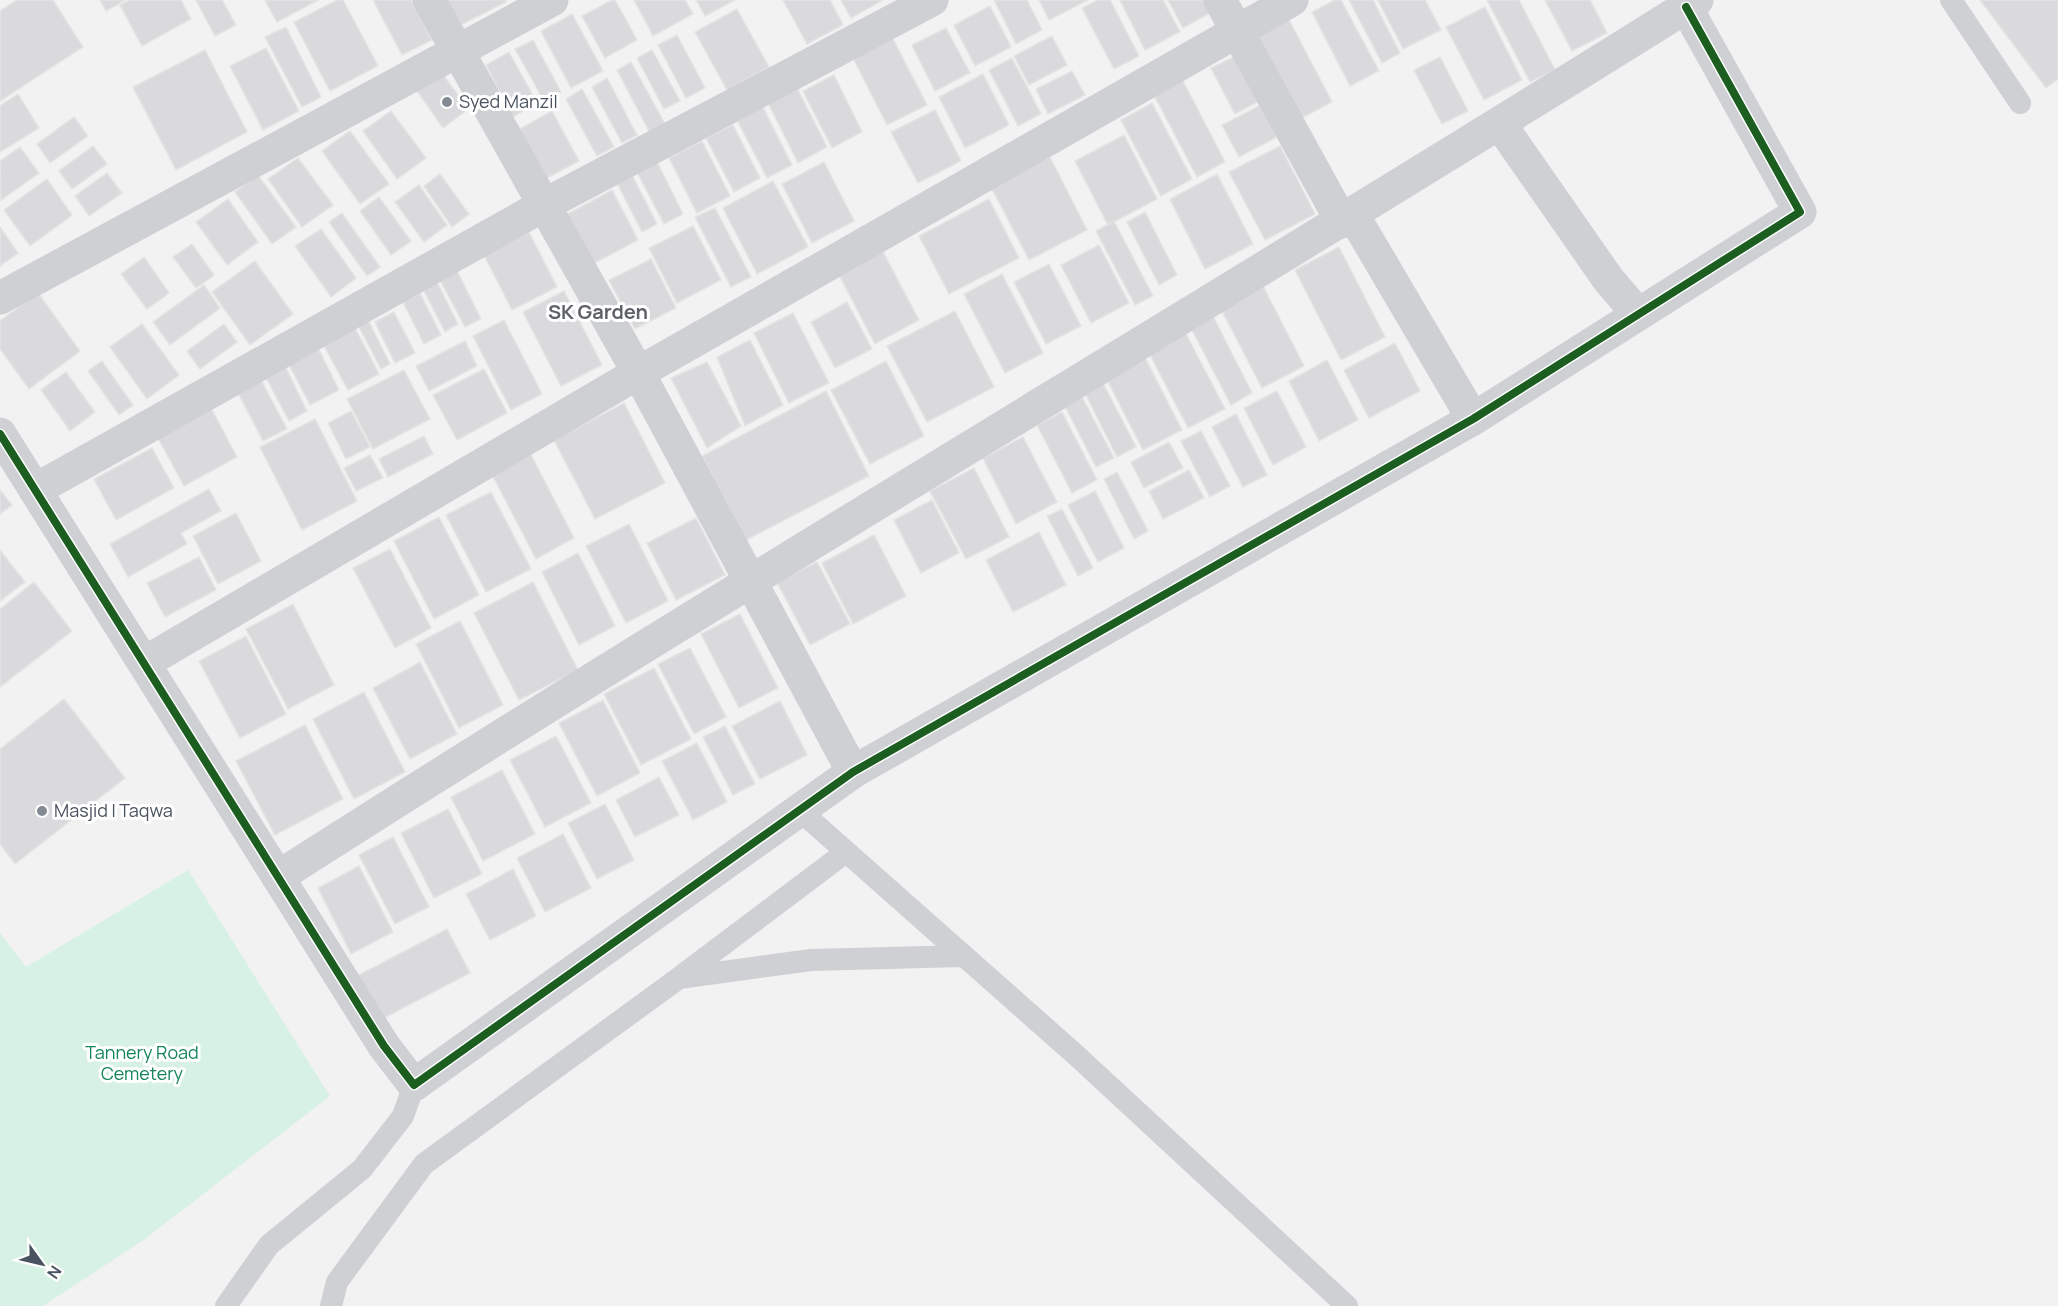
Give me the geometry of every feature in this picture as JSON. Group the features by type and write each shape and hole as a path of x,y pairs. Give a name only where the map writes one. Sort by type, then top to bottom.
{"street":[{"path":"429,0 638,373 854,772"},
{"path":"0,298 552,0"},
{"path":"35,490 544,205 932,0"},
{"path":"1220,0 1236,32 1348,218 1473,419"},
{"path":"144,663 638,373 1292,0"},
{"path":"0,434 384,1046 414,1085 798,809 854,772 1473,419 1636,313 1800,212 1691,4 1348,218 750,580 278,877"},
{"path":"1500,124 1608,279 1636,313"}],"lane":[{"path":"1951,0 2020,103"},
{"path":"798,809 1077,1056 1347,1306"},
{"path":"331,1306 337,1282 424,1164 679,978 846,852"},
{"path":"679,978 811,960 964,956"},
{"path":"226,1306 269,1245 362,1169 403,1116 414,1085"}],"green space":[{"name":"Tannery Road Cemetery","path":"188,870 330,1096 145,1239 43,1306 0,1306 0,933 26,967"}],"building":[{"path":"17,0 53,0 83,47 0,101 0,11"},
{"path":"100,0 126,0 106,11"},
{"path":"130,0 181,0 191,19 142,46 120,5"},
{"path":"196,0 222,0 236,25 215,36"},
{"path":"265,0 318,0 277,22"},
{"path":"337,0 343,0 378,66 330,91 294,22"},
{"path":"373,0 411,0 432,40 402,55"},
{"path":"446,0 505,0 506,2 459,26"},
{"path":"615,0 637,40 605,58 582,16"},
{"path":"634,0 685,0 693,14 653,36"},
{"path":"696,0 735,0 705,16"},
{"path":"783,0 830,0 843,25 807,44"},
{"path":"841,0 883,0 851,18"},
{"path":"994,0 1027,0 1042,30 1016,44"},
{"path":"1039,0 1088,0 1049,20"},
{"path":"1098,0 1110,0 1139,56 1114,69 1082,8"},
{"path":"1120,0 1163,0 1180,32 1145,50"},
{"path":"1168,0 1204,0 1210,13 1183,28"},
{"path":"1335,0 1341,0 1379,71 1350,86 1312,12"},
{"path":"1349,0 1373,0 1400,53 1382,63"},
{"path":"1378,0 1425,0 1441,30 1403,49"},
{"path":"1487,0 1519,0 1555,70 1530,82"},
{"path":"1545,0 1590,0 1607,33 1572,51"},
{"path":"1980,0 2058,0 2058,79 2046,88"},
{"path":"990,6 1011,47 975,66 954,25"},
{"path":"1485,7 1522,80 1484,100 1446,27"},
{"path":"737,9 769,67 727,90 695,32"},
{"path":"572,14 603,71 571,88 541,31"},
{"path":"1286,14 1332,102 1292,123 1247,35"},
{"path":"286,27 321,97 302,107 265,37"},
{"path":"946,28 970,73 935,91 912,45"},
{"path":"677,35 705,88 686,98 658,45"},
{"path":"1052,36 1067,65 1029,85 1014,56"},
{"path":"892,37 927,105 887,125 853,58"},
{"path":"533,40 561,92 544,101 515,49"},
{"path":"266,48 299,111 263,130 230,66"},
{"path":"205,50 247,132 176,170 133,87"},
{"path":"652,50 680,101 664,109 637,58"},
{"path":"509,52 537,103 513,117 486,65"},
{"path":"1242,53 1265,98 1235,114 1211,68"},
{"path":"1440,57 1468,111 1442,124 1414,70"},
{"path":"1012,58 1041,114 1018,126 989,70"},
{"path":"631,62 665,124 650,133 617,70"},
{"path":"1072,71 1085,95 1048,114 1036,89"},
{"path":"442,73 468,109 443,128 417,91"},
{"path":"983,74 1009,125 965,148 939,97"},
{"path":"834,75 862,132 832,148 803,91"},
{"path":"1181,77 1225,162 1197,177 1152,91"},
{"path":"607,78 637,135 622,143 592,87"},
{"path":"797,88 827,147 798,163 768,103"},
{"path":"582,89 614,147 597,156 566,99"},
{"path":"18,94 39,128 0,152 0,106"},
{"path":"1152,103 1192,179 1161,196 1121,120"},
{"path":"762,105 792,165 767,178 736,118"},
{"path":"1261,105 1277,137 1239,157 1222,125"},
{"path":"935,110 961,161 918,183 891,132"},
{"path":"391,111 426,158 397,179 363,131"},
{"path":"552,111 579,161 545,179 518,130"},
{"path":"74,117 88,136 50,163 37,144"},
{"path":"733,125 760,178 734,192 706,138"},
{"path":"350,131 389,184 360,204 322,151"},
{"path":"1124,135 1157,199 1108,225 1075,161"},
{"path":"702,141 730,196 697,213 669,158"},
{"path":"93,146 107,164 72,189 59,171"},
{"path":"1280,146 1315,214 1265,240 1229,172"},
{"path":"20,147 39,173 1,200 0,161"},
{"path":"1050,157 1087,230 1029,260 991,187"},
{"path":"298,158 333,205 302,227 268,179"},
{"path":"656,160 683,214 664,224 636,170"},
{"path":"824,162 854,221 812,243 782,184"},
{"path":"107,173 122,193 89,216 75,196"},
{"path":"631,173 657,224 642,232 616,181"},
{"path":"440,174 469,214 452,227 424,186"},
{"path":"1217,174 1253,244 1205,269 1170,199"},
{"path":"258,175 296,227 272,244 235,192"},
{"path":"47,179 72,215 30,246 4,210"},
{"path":"773,181 808,247 757,274 723,208"},
{"path":"419,185 447,225 424,242 395,202"},
{"path":"612,190 638,240 587,267 562,217"},
{"path":"379,197 411,241 391,255 360,211"},
{"path":"228,199 258,242 227,265 196,222"},
{"path":"989,199 1019,258 949,294 919,236"},
{"path":"715,208 751,277 731,287 695,217"},
{"path":"1145,212 1177,275 1159,285 1127,222"},
{"path":"342,213 380,267 367,276 329,222"},
{"path":"1114,221 1153,296 1135,305 1096,231"},
{"path":"693,226 721,280 677,303 649,248"},
{"path":"0,227 18,253 0,266"},
{"path":"321,229 356,278 331,297 295,246"},
{"path":"529,232 557,287 512,310 484,255"},
{"path":"192,244 214,275 196,288 173,257"},
{"path":"1099,245 1129,303 1091,323 1061,265"},
{"path":"1339,247 1385,337 1341,360 1295,270"},
{"path":"881,248 919,320 875,344 837,271"},
{"path":"144,257 169,293 147,309 121,274"},
{"path":"651,259 676,308 635,329 609,280"},
{"path":"255,261 293,314 250,345 212,292"},
{"path":"1049,264 1081,326 1046,344 1014,282"},
{"path":"456,269 481,319 465,327 439,278"},
{"path":"1002,274 1043,353 1005,373 964,294"},
{"path":"437,282 458,324 445,332 423,289"},
{"path":"204,285 220,308 170,345 153,322"},
{"path":"1263,286 1304,366 1262,388 1221,309"},
{"path":"564,291 602,365 561,386 523,312"},
{"path":"38,293 80,351 29,389 0,349 0,321"},
{"path":"420,293 441,335 424,344 403,302"},
{"path":"847,302 872,349 835,368 811,322"},
{"path":"955,311 994,387 927,422 887,346"},
{"path":"394,312 415,353 395,363 375,322"},
{"path":"793,313 829,383 789,403 754,333"},
{"path":"1213,316 1252,393 1231,405 1191,328"},
{"path":"368,320 390,364 381,369 358,325"},
{"path":"504,320 542,394 511,410 473,336"},
{"path":"142,324 179,375 147,399 110,347"},
{"path":"224,324 237,342 200,369 187,351"},
{"path":"353,324 379,374 348,390 321,340"},
{"path":"1182,326 1225,409 1188,428 1145,345"},
{"path":"750,340 783,405 745,426 717,357"},
{"path":"465,341 477,366 429,391 416,366"},
{"path":"1395,343 1420,391 1369,418 1344,370"},
{"path":"317,346 339,390 310,405 287,361"},
{"path":"1141,350 1182,430 1143,450 1102,370"},
{"path":"1327,360 1358,420 1319,441 1289,381"},
{"path":"102,361 133,405 119,415 88,371"},
{"path":"886,361 924,436 870,464 831,390"},
{"path":"283,362 307,411 289,421 263,372"},
{"path":"707,362 741,426 707,448 671,378"},
{"path":"484,369 507,413 457,440 433,395"},
{"path":"404,370 430,419 373,449 347,399"},
{"path":"66,372 95,412 70,431 41,390"},
{"path":"260,378 287,429 263,441 237,391"},
{"path":"1103,383 1136,447 1117,457 1085,393"},
{"path":"826,391 869,476 746,540 702,456"},
{"path":"1277,391 1306,447 1273,465 1244,408"},
{"path":"1082,397 1114,458 1096,467 1065,406"},
{"path":"624,403 665,483 595,519 554,440"},
{"path":"211,408 237,457 184,486 158,438"},
{"path":"351,411 370,447 346,459 328,423"},
{"path":"1062,412 1097,480 1072,493 1037,425"},
{"path":"1236,414 1267,475 1243,487 1212,427"},
{"path":"315,419 357,501 302,530 260,447"},
{"path":"1201,431 1230,486 1210,497 1181,441"},
{"path":"424,436 433,454 388,477 379,459"},
{"path":"1023,437 1057,502 1016,524 983,458"},
{"path":"1169,442 1183,468 1144,488 1131,462"},
{"path":"526,445 574,538 536,559 487,465"},
{"path":"152,448 174,488 116,520 94,479"},
{"path":"370,455 383,478 356,491 344,468"},
{"path":"974,468 1009,537 966,559 930,491"},
{"path":"1189,470 1204,498 1163,519 1149,491"},
{"path":"1117,472 1148,531 1134,539 1104,479"},
{"path":"209,489 221,511 181,533 187,544 128,577 110,544"},
{"path":"0,490 12,505 0,514"},
{"path":"1095,491 1124,548 1098,562 1068,505"},
{"path":"491,492 531,569 486,592 446,515"},
{"path":"932,500 959,553 921,573 894,520"},
{"path":"1062,509 1093,568 1078,576 1047,516"},
{"path":"236,513 261,561 218,584 193,536"},
{"path":"439,517 479,595 434,619 394,541"},
{"path":"696,518 725,575 676,600 647,543"},
{"path":"629,524 668,601 626,623 586,546"},
{"path":"1039,532 1066,585 1013,612 986,560"},
{"path":"874,535 906,596 853,624 822,563"},
{"path":"390,549 431,628 395,648 353,568"},
{"path":"0,550 25,582 0,601"},
{"path":"578,553 615,626 579,645 542,572"},
{"path":"199,557 216,590 165,617 147,583"},
{"path":"817,562 850,624 810,645 777,582"},
{"path":"34,582 72,631 0,687 0,609"},
{"path":"533,582 578,670 519,700 474,613"},
{"path":"293,604 334,685 288,709 246,629"},
{"path":"740,614 778,688 739,708 701,634"},
{"path":"460,621 503,705 459,728 416,644"},
{"path":"246,636 286,714 240,738 199,661"},
{"path":"690,648 726,717 694,734 658,664"},
{"path":"420,662 457,734 410,759 373,688"},
{"path":"654,668 691,739 641,765 604,694"},
{"path":"364,692 405,772 354,799 313,719"},
{"name":"Masjid I Taqwa","path":"64,699 125,778 15,864 0,844 0,749"},
{"path":"603,700 640,773 597,796 559,723"},
{"path":"780,701 807,755 760,779 732,726"},
{"path":"305,725 343,799 275,835 236,761"},
{"path":"725,726 755,784 733,795 703,737"},
{"path":"556,736 591,803 545,827 510,760"},
{"path":"697,743 727,802 693,820 662,761"},
{"path":"502,770 535,834 483,861 451,797"},
{"path":"659,777 679,815 635,837 616,800"},
{"path":"605,804 634,860 597,879 568,823"},
{"path":"448,809 482,874 434,898 401,833"},
{"path":"563,834 591,888 545,912 517,858"},
{"path":"393,837 429,907 395,924 359,855"},
{"path":"359,866 393,932 351,954 318,888"},
{"path":"513,869 536,916 490,940 466,894"},
{"path":"447,929 470,973 380,1020 357,976"}],"cycle path":[{"path":"0,434 384,1046 414,1085 853,772 1473,419 1800,212 1686,7"}],"place":[{"name":"Syed Manzil","path":"447,102"},
{"name":"Masjid I Taqwa","path":"42,811"}],"district":[{"name":"SK Garden","path":"598,312"}]}
